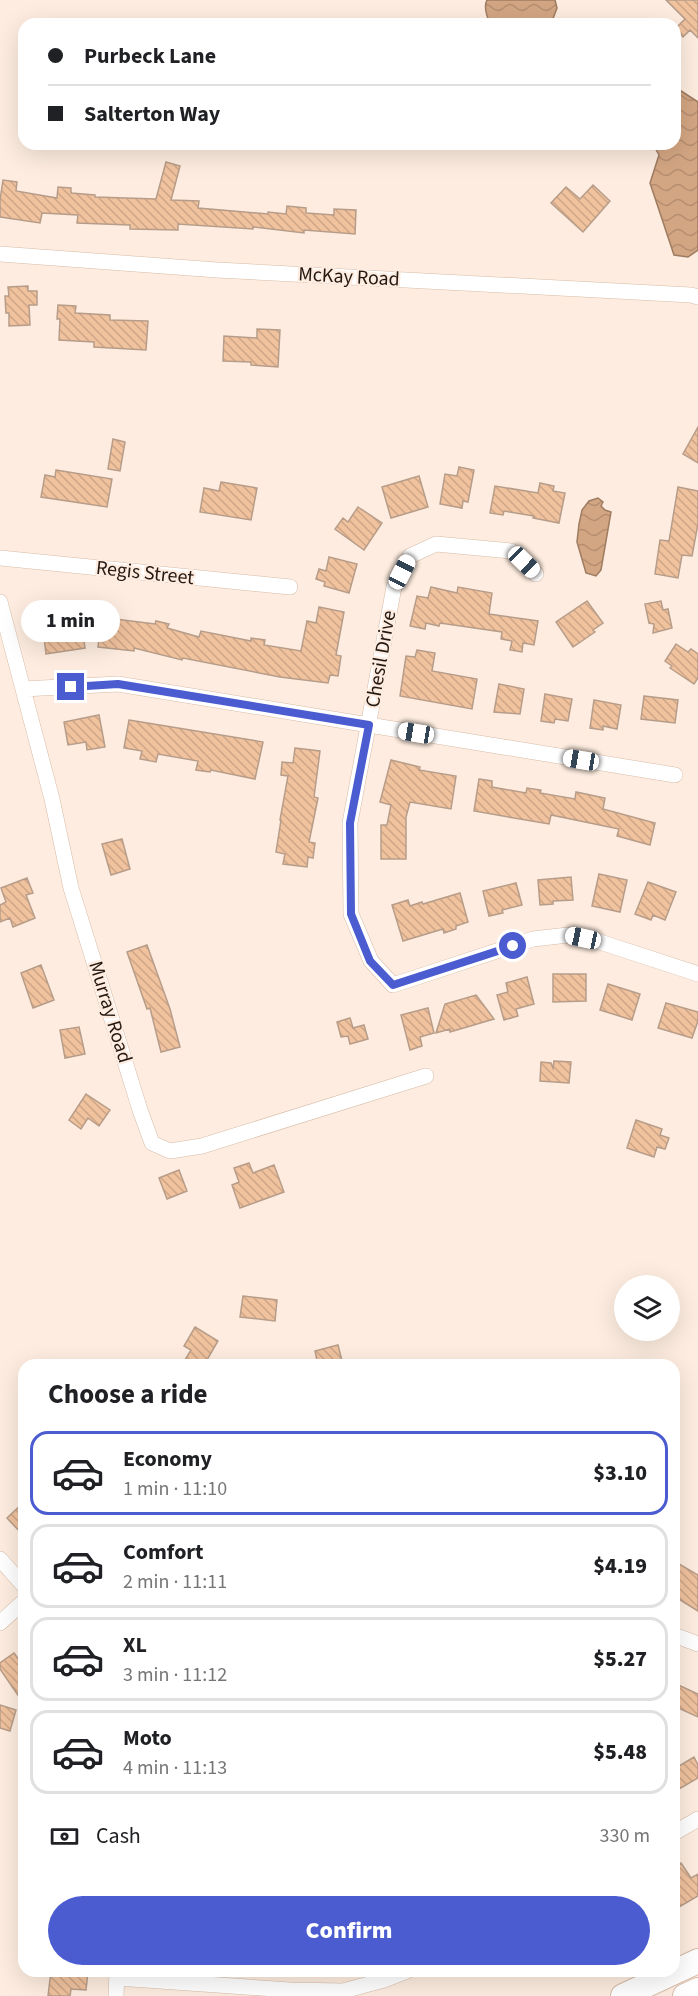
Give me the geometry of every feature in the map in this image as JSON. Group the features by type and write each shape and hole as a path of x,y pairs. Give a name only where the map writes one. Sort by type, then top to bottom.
{"main road":[{"path":"680,1970 698,1961"},
{"path":"628,1995 665,1977"},
{"path":"686,1996 698,1990"}],"street":[{"name":"McKay Road","path":"0,254 217,270 698,297"},
{"name":"Chesil Drive","path":"536,574 511,550 436,544 410,556 394,587 350,823 351,914 370,961 393,985 533,939 568,935 597,941 698,974"},
{"name":"Regis Street","path":"0,558 290,587"},
{"name":"Murray Road","path":"0,602 52,799 71,888 140,1110 153,1143 170,1151 202,1146 426,1076"},
{"path":"24,689 118,684 675,775"},
{"path":"0,1559 18,1579"},
{"path":"0,1623 18,1606"},
{"path":"680,1637 698,1644"},
{"path":"680,1830 698,1819"},
{"path":"116,1996 117,1977"},
{"path":"140,1977 290,1990 343,1991 391,1977"}],"water":[{"path":"487,0 555,0 557,8 553,18 488,18"},
{"path":"681,91 698,102 698,250 688,257 674,255 650,183 659,155 656,150 681,150"},
{"path":"598,498 603,502 601,506 611,512 601,570 596,576 586,573 577,542 582,510 589,501"}],"building":[{"path":"666,0 698,0 698,38 690,30 683,37 681,35 681,23 685,19"},
{"path":"166,162 180,166 171,200 199,201 198,208 268,214 268,212 286,214 287,206 306,208 306,213 334,215 334,209 356,210 355,234 304,230 304,233 253,227 253,229 178,224 178,230 130,229 130,225 77,223 78,215 42,213 40,223 0,217 3,180 17,182 16,191 57,198 58,187 71,188 71,193 95,195 95,197 156,199"},
{"path":"593,185 610,201 583,232 551,203 566,187 580,199"},
{"path":"28,286 28,291 37,291 37,305 29,305 30,325 9,326 5,296 9,296 8,287"},
{"path":"58,305 76,306 75,313 110,315 110,320 148,321 146,350 94,347 94,342 59,340"},
{"path":"257,329 280,330 278,367 251,365 251,362 223,361 224,336 257,338"},
{"path":"698,427 698,463 683,454"},
{"path":"113,439 125,442 120,471 108,469"},
{"path":"459,467 474,470 468,502 463,501 462,508 440,504 445,474 457,476"},
{"path":"56,470 112,479 107,507 41,497 45,475 55,477"},
{"path":"419,476 428,507 391,518 382,487"},
{"path":"221,482 257,488 251,520 200,512 204,488 219,491"},
{"path":"540,483 554,486 553,491 565,493 559,523 504,511 503,515 490,513 495,486 538,493"},
{"path":"678,487 698,491 698,524 692,556 682,555 678,578 655,574 660,540 669,541"},
{"path":"358,507 382,523 364,550 335,529 343,518 348,522"},
{"path":"329,557 357,564 349,593 324,586 325,582 316,579 319,569 326,571"},
{"path":"431,587 457,593 458,587 492,593 489,614 538,621 534,645 523,643 522,652 510,650 512,641 501,639 502,632 440,623 439,626 426,623 425,629 410,626 417,596 428,598"},
{"path":"587,601 603,623 593,630 595,632 573,647 556,622"},
{"path":"661,601 663,610 668,609 672,628 653,633 654,624 649,623 645,604"},
{"path":"319,607 344,612 336,655 341,656 338,676 330,675 328,683 280,677 183,658 182,660 134,648 134,651 98,647 102,612 115,614 115,619 169,624 167,628 199,637 201,631 251,641 251,638 265,640 264,645 301,651 307,621 316,623"},
{"path":"81,618 85,648 46,654 43,628 62,625 62,621"},
{"path":"676,644 688,652 691,649 698,654 698,678 694,684 670,668 672,666 665,661"},
{"path":"417,650 435,653 432,671 477,679 472,709 400,696 406,656 415,657"},
{"path":"499,684 524,689 520,714 494,712"},
{"path":"545,694 572,699 568,721 555,719 554,723 541,721"},
{"path":"644,696 678,700 675,723 641,719"},
{"path":"594,700 621,705 617,729 603,726 603,730 590,728"},
{"path":"99,715 105,747 87,750 86,742 68,745 64,722"},
{"path":"129,720 263,742 255,779 211,770 210,772 196,770 198,761 158,754 156,762 140,759 142,751 124,748"},
{"path":"295,748 320,751 314,797 318,798 309,842 315,843 313,858 308,857 307,867 283,864 285,854 276,852 288,776 281,775 282,762 293,763"},
{"path":"391,760 420,767 419,770 456,776 451,809 410,802 406,817 406,859 381,859 381,825 387,825 391,805 380,802"},
{"path":"479,779 492,781 492,787 526,793 527,788 541,790 540,793 575,799 576,792 605,798 603,809 655,823 650,845 617,836 619,829 551,815 549,824 474,811"},
{"path":"122,839 130,869 111,875 102,844"},
{"path":"599,874 627,880 620,912 592,906"},
{"path":"571,877 573,900 553,901 553,904 540,905 538,880"},
{"path":"27,878 33,893 26,895 35,918 13,927 10,918 0,922 0,905 6,902 1,888"},
{"path":"648,882 676,892 665,920 653,915 651,920 635,914"},
{"path":"516,883 522,905 489,916 483,891"},
{"path":"460,893 468,922 444,933 443,929 403,941 392,905 408,900 410,906 422,902 423,904"},
{"path":"147,945 170,1009 180,1047 161,1052 150,1008 147,1009 127,952"},
{"path":"41,965 54,1000 33,1008 21,973"},
{"path":"553,974 586,974 586,1001 553,1002"},
{"path":"527,977 534,1004 516,1009 518,1016 504,1020 497,995 508,992 506,983"},
{"path":"608,984 640,994 632,1020 600,1010"},
{"path":"476,995 494,1019 450,1032 450,1029 436,1033 445,1004"},
{"path":"666,1003 698,1012 698,1021 692,1038 658,1028"},
{"path":"428,1008 434,1033 420,1037 422,1046 410,1050 401,1015"},
{"path":"350,1018 353,1028 364,1025 368,1039 350,1044 348,1036 341,1037 337,1022"},
{"path":"79,1027 85,1054 65,1058 60,1030"},
{"path":"554,1061 571,1062 569,1083 540,1081 541,1062 551,1063 553,1068"},
{"path":"86,1094 110,1110 99,1126 88,1118 81,1129 69,1120"},
{"path":"636,1120 662,1129 660,1135 669,1138 665,1149 657,1147 654,1157 627,1148"},
{"path":"249,1163 253,1173 274,1165 284,1192 240,1208 232,1185 239,1182 234,1168"},
{"path":"179,1170 187,1191 167,1199 159,1178"},
{"path":"243,1296 277,1300 275,1321 240,1317"},
{"path":"195,1327 218,1341 208,1359 186,1359 191,1350 184,1346"},
{"path":"338,1345 342,1359 317,1359 315,1351"},
{"path":"18,1508 18,1530 7,1518"},
{"path":"680,1564 698,1575 698,1611 680,1600"},
{"path":"14,1653 18,1659 18,1695 0,1669 0,1663"},
{"path":"680,1686 698,1694 698,1717 680,1709"},
{"path":"0,1705 16,1710 10,1731 0,1728"},
{"path":"694,1757 698,1765 698,1778 680,1788 680,1765"},
{"path":"680,1864 691,1878 698,1874 698,1896 680,1906"},
{"path":"50,1977 87,1977 86,1990 71,1989 70,1996 48,1996"}],"route":[{"path":"71,687 118,684 369,725 350,823 351,914 370,961 393,985 513,946"}]}
